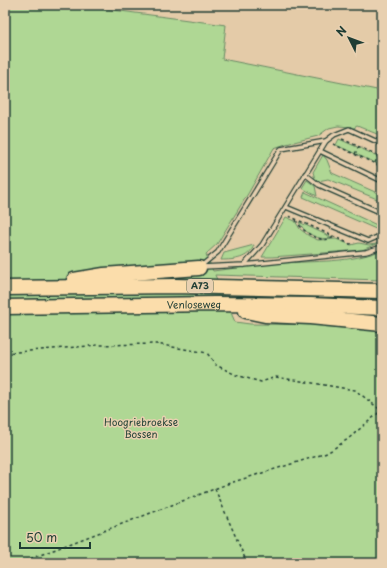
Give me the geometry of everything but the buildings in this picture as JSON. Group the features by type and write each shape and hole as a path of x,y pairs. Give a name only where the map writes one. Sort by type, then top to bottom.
{"highway":[{"name":"A73","path":"12,288 104,275 199,268"},
{"name":"Venloseweg","path":"12,288 175,286 382,291"},
{"name":"A73","path":"215,304 265,314 382,324"},
{"name":"Venloseweg","path":"5,307 215,304 311,305 382,308"}],"lane":[{"name":"A73","path":"244,265 262,245 326,141 334,135 349,129 382,144"},
{"name":"A73","path":"199,268 218,252 281,149 326,141"},
{"path":"320,150 382,181"},
{"path":"305,174 319,185 382,213"},
{"path":"286,207 368,241 382,235"},
{"name":"A73","path":"199,268 244,265 366,252 382,247"}],"path":[{"path":"334,135 382,157"},
{"path":"326,141 382,167"},
{"path":"355,154 359,146"},
{"path":"375,164 378,156"},
{"path":"296,220 299,226 312,236 324,239 332,239 334,237"},
{"path":"5,353 99,345 156,344 207,353 216,365 236,375 261,382 276,377 355,390 382,410 348,439 327,453 230,483 19,563"},
{"path":"216,489 247,563"}],"green space":[{"name":"Hoogriebroekse Bossen","path":"5,5 75,5 226,25 222,59 382,91 382,136 357,126 352,129 351,127 338,126 329,128 318,136 274,148 217,244 206,254 213,271 281,263 345,259 382,250 382,280 215,275 235,322 250,324 341,325 382,330 382,563 5,563"},
{"path":"339,139 382,158 382,166 336,145"},
{"path":"323,155 327,160 332,173 382,195 382,201 328,179 318,181 315,179 313,172"},
{"path":"307,180 315,186 317,196 302,188"},
{"path":"305,192 379,226 378,230 303,197"},
{"path":"286,217 295,221 300,229 309,236 318,240 336,239 351,245 359,243 369,245 382,242 362,250 262,257"},
{"path":"299,222 333,238 328,239 313,236 305,230"},
{"path":"254,245 252,250 245,256 231,260 221,260 224,253"}]}
